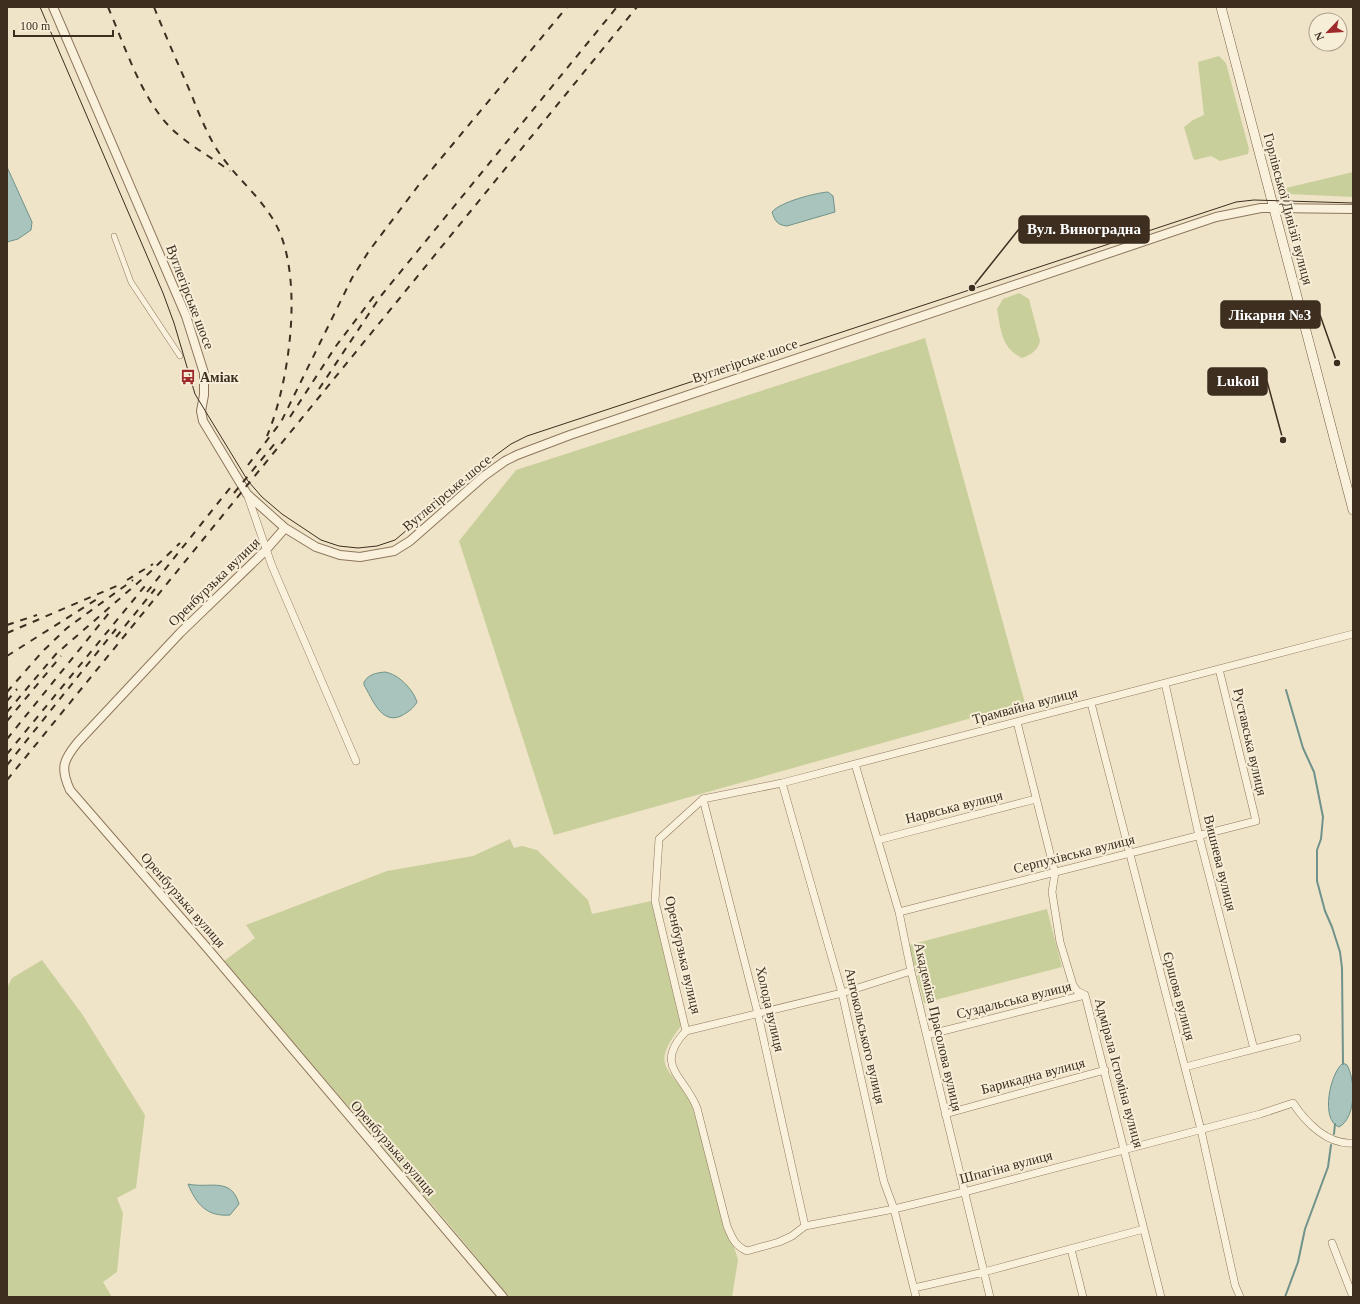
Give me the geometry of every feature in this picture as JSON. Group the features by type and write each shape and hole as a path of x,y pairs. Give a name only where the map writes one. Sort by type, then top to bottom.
{"main road":[{"name":"Горлівської Дивізії вулиця","path":"1221,7 1353,510"}],"street":[{"name":"Вуглегірське шосе","path":"53,7 186,316 204,373 204,395 201,412 203,422 247,494 285,528 316,547 350,557 372,556 394,550 410,541 490,472 522,453 762,369 1201,222 1248,209 1353,209"},
{"path":"114,236 131,282 180,356"},
{"path":"247,494 265,551 356,761"},
{"name":"Оренбурзька вулиця","path":"285,528 265,551 180,633 78,742 65,761 63,769 66,781 70,790 203,943 503,1297"},
{"name":"Трамвайна вулиця","path":"703,799 782,783 1353,634"},
{"name":"Руставська вулиця","path":"1219,669 1256,821"},
{"name":"Вишнева вулиця","path":"1165,683 1199,836 1254,1049"},
{"name":"Єршова вулиця","path":"1091,702 1201,1130 1235,1285 1240,1297"},
{"name":"Адмірала Істоміна вулиця","path":"1017,722 1055,873 1052,892 1060,942 1073,985 1077,992 1085,995 1161,1297"},
{"name":"Академіка Прасолова вулиця","path":"855,764 899,912 911,971 990,1297"},
{"name":"Антокольського вулиця","path":"782,783 842,993 884,1182 894,1208 916,1297"},
{"name":"Оренбурзька вулиця","path":"703,799 659,839 655,901 686,1031 672,1048 671,1064 690,1092 697,1108 732,1238"},
{"name":"Холода вулиця","path":"703,799 758,1014 805,1226"},
{"name":"Нарвська вулиця","path":"878,840 1036,799"},
{"name":"Серпухівська вулиця","path":"899,912 1256,821"},
{"path":"686,1031 842,993 911,971"},
{"name":"Суздальська вулиця","path":"927,1035 1085,995"},
{"path":"1185,1067 1297,1038"},
{"name":"Барикадна вулиця","path":"945,1114 1105,1070"},
{"name":"Шпагіна вулиця","path":"732,1238 737,1245 747,1251 779,1242 792,1236 805,1226 964,1192 1201,1130 1260,1114 1293,1103 1303,1119 1325,1136 1335,1141 1353,1143"},
{"path":"914,1288 984,1272 1144,1229"},
{"path":"1332,1243 1353,1297"},
{"path":"1071,1249 1083,1297"}],"green space":[{"path":"1219,56 1226,63 1249,149 1248,154 1220,161 1211,156 1195,160 1193,158 1184,127 1193,120 1204,115 1198,62"},
{"path":"1353,172 1353,197 1288,194 1286,188"},
{"path":"1019,293 1029,299 1040,341 1034,352 1022,358 1015,354 1006,344 1001,331 997,309 1003,299"},
{"path":"925,338 1025,703 554,835 459,541 516,470"},
{"path":"510,839 514,848 522,846 537,850 588,900 592,914 651,901 681,1026 671,1040 664,1060 670,1074 691,1103 738,1260 732,1297 509,1297 447,1222 224,961 255,938 246,925 387,871 473,856"},
{"path":"1047,909 1062,967 924,1003 909,945"},
{"path":"42,960 82,1014 145,1115 136,1188 117,1198 123,1213 117,1272 103,1282 112,1297 7,1297 7,988 12,978"}],"water":[{"path":"7,167 32,222 31,230 18,239 7,242"},
{"path":"828,192 833,196 835,212 787,226 779,224 774,218 772,212 782,205 807,196"},
{"path":"376,673 390,673 400,679 409,687 417,702 410,710 401,716 394,718 388,717 378,709 364,685 366,679 370,676"},
{"path":"1343,1063 1347,1065 1350,1072 1353,1099 1349,1116 1339,1127 1333,1123 1328,1106 1334,1076 1338,1068"},
{"path":"188,1184 218,1185 225,1187 231,1190 239,1204 230,1215 215,1214 203,1208 195,1198"}],"waterway":[{"path":"1286,690 1303,748 1314,772 1323,817 1321,839 1317,850 1317,881 1325,911 1340,952 1342,968 1343,1064"},
{"path":"1334,1134 1335,1124"},
{"path":"1285,1297 1298,1262 1305,1229 1328,1167 1331,1145"}],"tram line":[{"path":"40,7 163,293 174,323 195,394 248,481 262,497 282,514 321,540 339,546 358,548 377,546 395,540 496,455 511,444 527,436 1236,202 1254,200 1353,203"}],"railway":[{"path":"108,7 134,70 159,114 183,139 230,171"},
{"path":"154,7 199,114 213,143 227,163 260,201 274,221 284,243 289,269 291,328 282,387 267,436"},
{"path":"248,465 281,422 352,278 369,251 418,186 567,7"},
{"path":"319,389 380,297 617,7"},
{"path":"7,780 637,7"},
{"path":"290,417 336,346 374,296"},
{"path":"234,493 276,442"},
{"path":"147,592 234,483"},
{"path":"7,712 56,654 148,574 180,543"},
{"path":"127,580 153,564"},
{"path":"7,692 43,651 67,628 133,580"},
{"path":"7,754 149,581"},
{"path":"7,633 119,585"},
{"path":"116,637 155,589"},
{"path":"7,656 97,599"},
{"path":"7,739 109,613"},
{"path":"7,625 37,615"},
{"path":"7,765 116,629"},
{"path":"7,721 61,656"},
{"path":"7,701 17,689"}],"place":[{"name":"Вул. Виноградна","path":"972,288"},
{"name":"Лікарня №3","path":"1337,363"},
{"name":"Аміак","path":"188,377"},
{"name":"Lukoil","path":"1283,440"}]}
